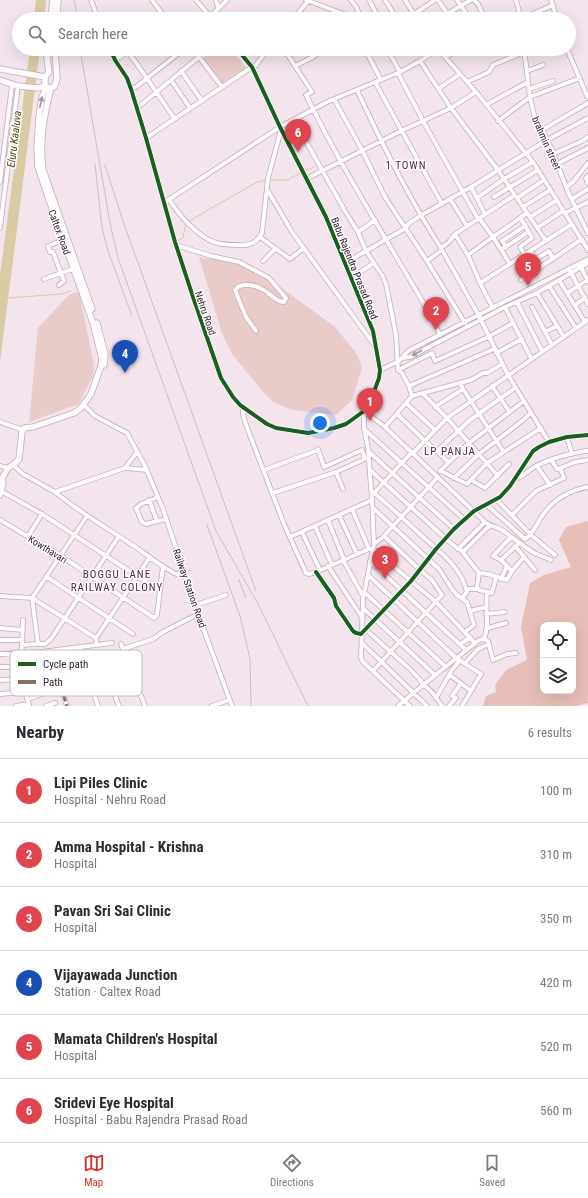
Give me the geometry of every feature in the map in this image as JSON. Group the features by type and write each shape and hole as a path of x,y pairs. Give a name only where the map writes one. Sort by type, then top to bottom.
{"main road":[{"path":"52,12 53,0"},
{"path":"57,12 58,0"},
{"path":"47,56 49,72"},
{"path":"0,80 18,86 38,88 54,87 57,76 55,56"},
{"path":"0,69 43,77 49,72"},
{"path":"49,72 56,74"},
{"path":"43,77 47,87"},
{"name":"Caltex Road","path":"47,87 43,94 40,106 37,156 38,167 93,323 102,356 98,375 91,394 84,405"},
{"name":"Caltex Road","path":"47,87 41,148 42,164 100,334 106,358 103,368 98,375"},
{"path":"1,493 1,481 10,467 20,456 26,429 74,413 84,405"}],"street":[{"path":"91,0 95,12"},
{"path":"152,0 161,12"},
{"path":"196,0 206,12"},
{"path":"216,0 218,8"},
{"path":"215,12 227,0"},
{"path":"299,12 308,0 339,12"},
{"path":"351,0 357,8 358,12"},
{"path":"369,0 375,12"},
{"path":"385,0 393,12"},
{"path":"405,0 413,12"},
{"path":"417,12 435,0"},
{"path":"438,0 446,12"},
{"path":"457,0 465,12"},
{"path":"450,12 471,0"},
{"path":"474,0 482,12"},
{"path":"516,0 519,12"},
{"path":"551,0 555,12"},
{"path":"537,12 553,5"},
{"name":"Nehru Road","path":"113,56 127,78 131,89 165,202 176,245 218,372 233,397 243,408 267,424 276,428 308,433 346,424 364,411 375,389 380,370"},
{"path":"115,60 121,56"},
{"path":"134,56 175,119"},
{"path":"131,89 136,87 175,56"},
{"name":"Babu Rajendra Prasad Road","path":"243,56 253,68 281,128 326,217 373,331 380,370"},
{"path":"146,138 253,68 262,56"},
{"path":"289,56 312,92 306,95 341,161 431,316 440,335"},
{"path":"296,66 314,56"},
{"path":"369,56 381,80"},
{"path":"391,56 423,121 463,192 478,218 493,237 510,264"},
{"path":"165,202 313,109 399,72 428,56"},
{"path":"467,82 489,72 494,64 512,56"},
{"name":"brahmin street","path":"524,56 534,115 547,140 566,187 588,232"},
{"path":"571,56 588,98"},
{"path":"137,108 199,57 222,87"},
{"path":"445,57 476,92 498,121 533,162 588,250"},
{"path":"420,61 451,108 498,170 546,241"},
{"path":"527,71 543,66"},
{"path":"181,71 202,101"},
{"path":"438,89 460,74"},
{"path":"498,121 530,97 580,78"},
{"path":"171,80 190,108"},
{"path":"529,89 553,81"},
{"path":"375,82 442,204"},
{"path":"486,105 528,82"},
{"path":"0,182 18,86"},
{"path":"0,228 18,86"},
{"path":"357,90 380,141 420,216 441,249 515,388 549,442"},
{"path":"306,179 380,141 451,108 476,92"},
{"path":"334,99 362,150 385,197 465,323"},
{"path":"542,130 588,103"},
{"path":"345,263 406,228 408,224 420,216 463,192 547,140 588,118"},
{"path":"294,120 358,232 366,251 386,284 400,360 398,370"},
{"path":"169,199 177,212 201,234 215,243 251,245 260,237 262,233 268,178 281,128"},
{"path":"553,154 588,137"},
{"path":"557,164 588,148"},
{"path":"477,198 504,179 533,162"},
{"path":"566,187 573,182 588,163"},
{"path":"494,197 538,170"},
{"path":"588,176 586,178 588,183"},
{"path":"427,261 449,242 455,234 478,218 544,180"},
{"path":"471,187 485,214"},
{"path":"267,188 292,232 376,348"},
{"path":"572,199 588,189"},
{"path":"523,207 550,190"},
{"path":"450,199 467,226"},
{"path":"468,254 520,218 529,215 557,200"},
{"path":"537,228 564,212 588,202"},
{"path":"520,218 532,238"},
{"path":"358,232 375,220"},
{"path":"480,283 572,224"},
{"path":"506,247 502,241 525,226"},
{"path":"501,250 528,232"},
{"path":"525,255 520,247 541,233"},
{"path":"455,234 468,254 480,283 493,308"},
{"path":"260,237 290,260 304,248"},
{"path":"521,280 582,239"},
{"path":"59,284 64,282 53,252 50,252 48,246 63,240"},
{"path":"176,245 211,256 239,262 271,280 286,298 284,302 281,302 265,290 253,285 246,284 239,286 235,290 246,317 256,331"},
{"path":"263,261 275,249"},
{"path":"530,251 541,267"},
{"path":"536,259 549,251 553,259"},
{"path":"380,370 400,360 410,357 479,318 493,308 569,271 588,259"},
{"path":"351,278 374,263"},
{"path":"400,360 408,351 465,323 537,293 559,280 569,271 588,263"},
{"path":"567,293 588,280 581,267"},
{"path":"44,279 73,269"},
{"path":"569,271 586,297 588,304"},
{"path":"290,537 352,509 373,496 402,463 447,418 531,358 587,321 559,280"},
{"path":"549,286 576,328"},
{"path":"537,293 564,337"},
{"path":"575,305 586,297"},
{"path":"517,302 542,351"},
{"path":"505,307 531,358"},
{"path":"532,307 552,345"},
{"path":"398,370 432,353 435,361 488,337 513,323"},
{"path":"545,332 557,326"},
{"path":"409,386 522,339"},
{"path":"385,427 412,396 471,380 502,364"},
{"path":"398,370 402,373 409,386 412,396"},
{"path":"460,383 503,452"},
{"path":"492,386 509,411"},
{"path":"436,450 479,414 515,388"},
{"path":"436,407 463,389"},
{"path":"422,393 447,418 498,476"},
{"path":"243,408 245,422 290,537 306,572 309,574 372,547 411,507 448,462 468,443 524,401"},
{"path":"406,403 435,430"},
{"name":"Railway Station Road","path":"84,405 95,416 127,433 147,470 166,519 198,614 232,706"},
{"path":"364,411 385,427 485,522 511,537 524,557 535,570"},
{"path":"364,411 364,428 368,450 373,508 372,547 364,594 361,634 362,660 410,706"},
{"path":"454,478 478,454 531,413"},
{"path":"397,414 448,462"},
{"path":"1,422 26,429"},
{"path":"364,428 465,520"},
{"path":"440,471 467,484 487,463 541,428"},
{"path":"361,634 411,581 419,569 454,529 474,511 496,499 510,486 534,451 549,442 587,434"},
{"path":"567,438 572,454"},
{"path":"264,470 318,450 324,467 362,450 365,459 336,472 273,492"},
{"path":"368,450 454,529"},
{"path":"515,479 521,478 537,466 552,460 588,451"},
{"path":"125,468 137,452"},
{"path":"512,515 536,491 550,486 564,478 561,470 557,469 552,460"},
{"path":"557,469 574,462 588,460"},
{"path":"471,480 485,488 509,464"},
{"path":"0,466 10,467 55,492 87,516 163,566 179,576 186,577"},
{"path":"537,466 550,486"},
{"path":"55,492 125,468 147,470"},
{"path":"370,470 458,550 463,552 479,573 507,580 512,571 524,557"},
{"path":"336,472 343,489"},
{"path":"487,505 523,538 527,538 547,508 556,500 578,489 588,487"},
{"path":"1,493 42,514 160,591 163,566"},
{"path":"373,496 402,517 447,558 457,570 466,589 467,592 462,598"},
{"path":"158,497 149,500 136,508 142,522 146,524 166,519"},
{"path":"496,499 530,534 555,555"},
{"path":"149,500 157,521"},
{"path":"373,508 439,569 452,589 467,602 474,625 465,632"},
{"path":"352,509 372,547 436,602 475,643"},
{"path":"28,536 42,514"},
{"path":"339,515 357,554"},
{"path":"38,644 32,598 87,516"},
{"name":"Kowthavari","path":"0,520 61,556 152,618 156,618 157,615 160,591"},
{"path":"328,520 344,560 364,594 371,597 383,610 389,613 446,667"},
{"path":"458,550 485,522"},
{"path":"315,526 330,566 363,619"},
{"path":"463,552 490,526"},
{"path":"302,532 318,571 334,598 336,606 353,631 361,634"},
{"path":"22,645 45,644 49,642 119,536"},
{"path":"373,671 442,595 432,580 384,536"},
{"path":"511,537 493,556 501,560 512,571"},
{"path":"517,545 551,560"},
{"path":"501,560 517,545"},
{"path":"96,646 96,638 150,557"},
{"path":"370,561 466,650"},
{"path":"466,589 478,588 492,593 498,578 507,566"},
{"path":"478,588 479,573"},
{"path":"368,575 458,659 481,674 461,706 454,702"},
{"path":"47,576 133,634"},
{"path":"436,698 458,659 475,643 484,639 488,628 486,614 487,592"},
{"path":"196,605 226,595"},
{"path":"0,596 32,598 96,638"},
{"path":"470,611 486,607"},
{"path":"363,608 374,619 378,620 435,675"},
{"path":"486,614 505,612"},
{"path":"123,650 122,646 154,639 198,614"},
{"path":"22,650 23,620"},
{"path":"488,628 506,623"},
{"path":"0,628 23,630"},
{"path":"365,629 390,652 394,653 426,686 442,706"},
{"path":"460,644 470,638"},
{"path":"484,639 488,641 493,660 508,654 516,653"},
{"path":"0,640 22,640"},
{"path":"56,650 112,643"},
{"path":"362,643 427,706"},
{"path":"464,663 478,650 489,644"},
{"path":"0,654 10,654"},
{"path":"398,706 423,684 458,659"},
{"path":"0,667 10,668"},
{"path":"450,674 471,691"},
{"path":"0,680 10,680"},
{"path":"449,706 454,702 456,698 452,696 461,683"},
{"path":"0,694 10,693"},
{"path":"16,706 29,705 27,696"},
{"path":"28,699 36,696"},
{"path":"64,696 67,706"},
{"path":"95,696 98,706"},
{"path":"115,696 119,706"},
{"path":"140,696 144,706"},
{"path":"212,706 230,700"},
{"path":"46,706 55,702"}],"shaded area":[{"path":"36,0 46,0 45,12 35,12"},
{"path":"29,56 39,56 0,362 0,275"},
{"path":"206,56 237,56 246,68 222,84 202,59"},
{"path":"199,257 246,265 290,294 335,327 357,354 362,368 352,400 336,415 293,410 273,402 232,354 222,333"},
{"path":"79,292 94,365 93,375 79,404 29,422 38,328 70,294"},
{"path":"588,521 588,703 577,706 483,706 486,696 496,692 495,685 506,670 527,660 521,627 530,583 544,575 571,567 559,540 566,527"}],"waterway":[{"path":"304,171 314,167"},
{"path":"270,180 287,180 301,173"},
{"path":"189,221 259,181 267,181"},
{"path":"178,241 183,238 186,223"},
{"path":"8,298 61,294 71,291"}],"railway":[{"path":"74,0 77,12"},
{"path":"81,56 110,223 118,258 216,531 257,602 308,706"},
{"path":"95,164 102,228 108,251 132,316"},
{"path":"105,165 124,224 256,591"},
{"path":"207,525 240,616 250,659 251,706"},
{"path":"239,580 246,598"}],"marked path":[{"path":"64,696 67,706"}],"cycle path":[{"path":"113,56 127,78 131,89 175,242 221,378 240,405 267,424 276,428 308,433 334,428 346,424 364,411 375,389 380,370 373,331 326,217 280,127 252,67 243,56"},
{"path":"316,572 334,598 336,606 353,631 361,634 411,581 454,529 474,511 500,497 510,486 533,451 549,442 567,437 588,435"}],"place":[{"name":"Sridevi Eye Hospital","path":"298,152"},
{"name":"Mamata Children's Hospital","path":"528,286"},
{"name":"Amma Hospital - Krishna","path":"436,330"},
{"name":"Vijayawada Junction","path":"125,373"},
{"name":"Lipi Piles Clinic","path":"370,421"},
{"name":"Pavan Sri Sai Clinic","path":"385,579"}],"district":[{"name":"1 TOWN","path":"406,165"},
{"name":"LP PANJA","path":"450,451"},
{"name":"BOGGU LANE RAILWAY COLONY","path":"117,580"}],"water label":[{"name":"Eluru Kaaluva","path":"14,139"}]}
